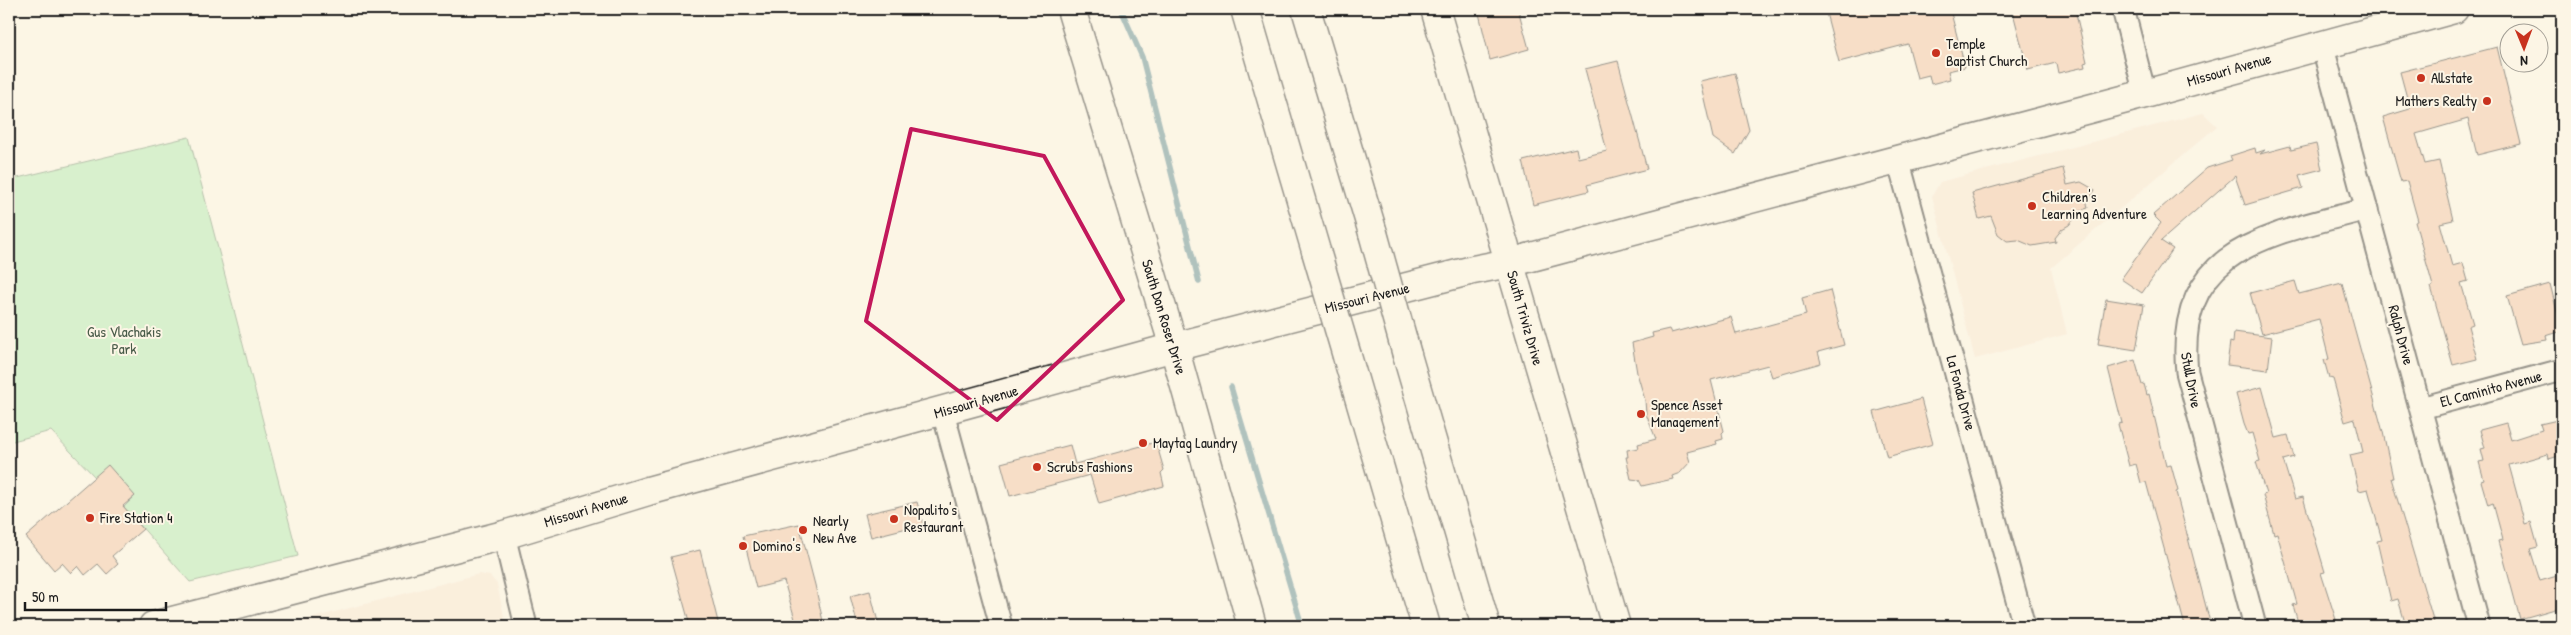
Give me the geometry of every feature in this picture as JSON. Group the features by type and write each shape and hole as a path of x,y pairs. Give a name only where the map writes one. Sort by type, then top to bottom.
{"main road":[{"name":"South Don Roser Drive","path":"1071,9 1174,347 1252,626"},
{"path":"1244,9 1426,626"},
{"path":"1306,9 1373,233 1486,626"},
{"name":"South Triviz Drive","path":"1435,9 1616,626"},
{"name":"Missouri Avenue","path":"154,626 504,535 648,491 943,412 1174,347 1473,270 1509,264 2146,94 2454,9"}],"street":[{"path":"2123,9 2146,94"},
{"name":"Ralph Drive","path":"2322,44 2479,626"},
{"name":"La Fonda Drive","path":"1898,159 2024,626"},
{"name":"Stull Drive","path":"2254,626 2187,372 2184,344 2189,310 2206,279 2234,252 2267,236 2367,209"},
{"name":"El Caminito Avenue","path":"2421,408 2562,370"},
{"path":"943,412 1001,626"},
{"path":"504,535 526,626"}],"highlighted area":[{"path":"911,129 1044,156 1123,300 997,420 866,321"}],"shaded area":[{"path":"2203,113 2217,126 2051,268 2067,334 1975,359 1932,196 1940,182"},
{"path":"479,574 490,576 497,584 506,626 282,626"}],"green space":[{"name":"Gus Vlachakis Park","path":"189,137 298,556 190,582 124,507 135,496 95,477 51,431 9,442 9,180"}],"building":[{"path":"1478,9 1518,9 1529,49 1490,60"},
{"name":"Temple Baptist Church","path":"1825,9 1950,9 1965,67 1948,71 1950,79 1931,84 1929,75 1917,78 1908,44 1839,62"},
{"path":"2012,9 2075,9 2087,62 2084,63 2085,67 2058,73 2056,63 2028,70"},
{"path":"2497,47 2498,72 2503,72 2521,144 2477,155 2468,119 2416,134 2425,164 2439,161 2453,220 2440,223 2452,266 2463,263 2468,281 2461,283 2473,324 2468,326 2477,359 2453,365 2431,287 2433,286 2415,222 2418,221 2407,181 2401,182 2383,117 2410,109 2400,72"},
{"path":"1618,61 1647,169 1587,185 1589,191 1533,205 1523,161 1576,148 1578,158 1607,151 1585,69"},
{"path":"1735,73 1749,130 1735,154 1713,138 1700,81"},
{"path":"2316,144 2322,169 2299,175 2303,188 2245,205 2235,176 2161,241 2173,249 2142,293 2121,279 2161,223 2153,215 2207,168 2232,160 2230,156 2255,148 2256,153 2265,150 2260,154 2290,146 2291,150"},
{"name":"Children's Learning Adventure","path":"2063,168 2067,185 2081,182 2095,190 2087,203 2088,208 2081,210 2082,217 2074,219 2062,229 2055,238 2056,242 2032,246 2018,240 2007,241 1998,234 1991,216 1979,219 1972,193"},
{"path":"2295,281 2299,294 2342,283 2383,432 2393,478 2391,478 2435,626 2406,626 2398,599 2391,601 2377,541 2382,540 2368,489 2359,491 2350,455 2363,452 2355,419 2345,422 2333,379 2329,378 2324,360 2329,359 2319,319 2262,334 2250,293"},
{"path":"2550,284 2562,331 2546,336 2547,340 2521,344 2507,296"},
{"path":"1830,290 1844,345 1818,352 1821,363 1772,377 1768,365 1711,380 1724,431 1722,433 1723,439 1716,441 1717,444 1687,452 1690,462 1680,473 1672,476 1673,479 1642,486 1639,480 1631,479 1626,457 1628,457 1627,450 1639,448 1638,444 1656,439 1646,414 1645,400 1637,373 1632,343 1653,337 1652,333 1669,329 1671,333 1731,317 1736,334 1806,315 1802,298"},
{"path":"2106,299 2144,305 2136,350 2098,344"},
{"path":"2234,332 2272,337 2268,370 2227,365 2230,342 2233,343"},
{"path":"2135,360 2142,385 2144,384 2147,395 2149,394 2166,466 2171,465 2178,491 2176,492 2211,626 2185,626 2146,482 2141,483 2136,464 2129,466 2118,424 2122,423 2108,368"},
{"path":"2262,387 2276,438 2288,435 2294,457 2283,460 2295,499 2303,497 2325,572 2321,573 2338,626 2299,626 2293,605 2297,604 2277,533 2274,534 2263,495 2266,494 2256,462 2260,461 2252,433 2248,434 2244,424 2236,394"},
{"path":"1921,399 1933,444 1887,457 1874,412"},
{"path":"2562,419 2562,455 2549,459 2548,454 2509,465 2525,524 2531,522 2538,547 2530,549 2540,581 2557,576 2562,597 2562,607 2520,619 2499,541 2503,540 2493,503 2488,505 2481,481 2484,480 2479,462 2484,461 2481,449 2485,448 2480,430 2506,423 2511,440 2542,430 2540,424"},
{"path":"1156,442 1164,470 1161,473 1164,486 1099,504 1090,475 1010,496 1001,463 1070,445 1075,464"},
{"name":"Fire Station 4","path":"108,465 135,496 123,506 143,529 112,556 118,564 107,574 98,564 85,575 78,566 71,573 62,563 54,570 26,537"},
{"name":"Nopalito's Restaurant","path":"917,502 923,524 871,537 865,514"},
{"path":"799,524 824,626 797,626 784,581 756,588 743,536"},
{"path":"700,550 719,626 690,626 671,557"},
{"path":"870,591 879,626 858,626 850,596"}],"waterway":[{"path":"1121,9 1142,57 1199,282"},
{"path":"1231,387 1302,626"}],"place":[{"name":"Temple Baptist Church","path":"1936,53"},
{"name":"Allstate","path":"2421,78"},
{"name":"Mathers Realty","path":"2487,101"},
{"name":"Children's Learning Adventure","path":"2032,206"},
{"name":"Spence Asset Management","path":"1641,414"},
{"name":"Maytag Laundry","path":"1143,443"},
{"name":"Scrubs Fashions","path":"1037,467"},
{"name":"Fire Station 4","path":"90,518"},
{"name":"Nopalito's Restaurant","path":"894,519"},
{"name":"Nearly New Ave","path":"803,530"},
{"name":"Domino's","path":"743,546"}]}
